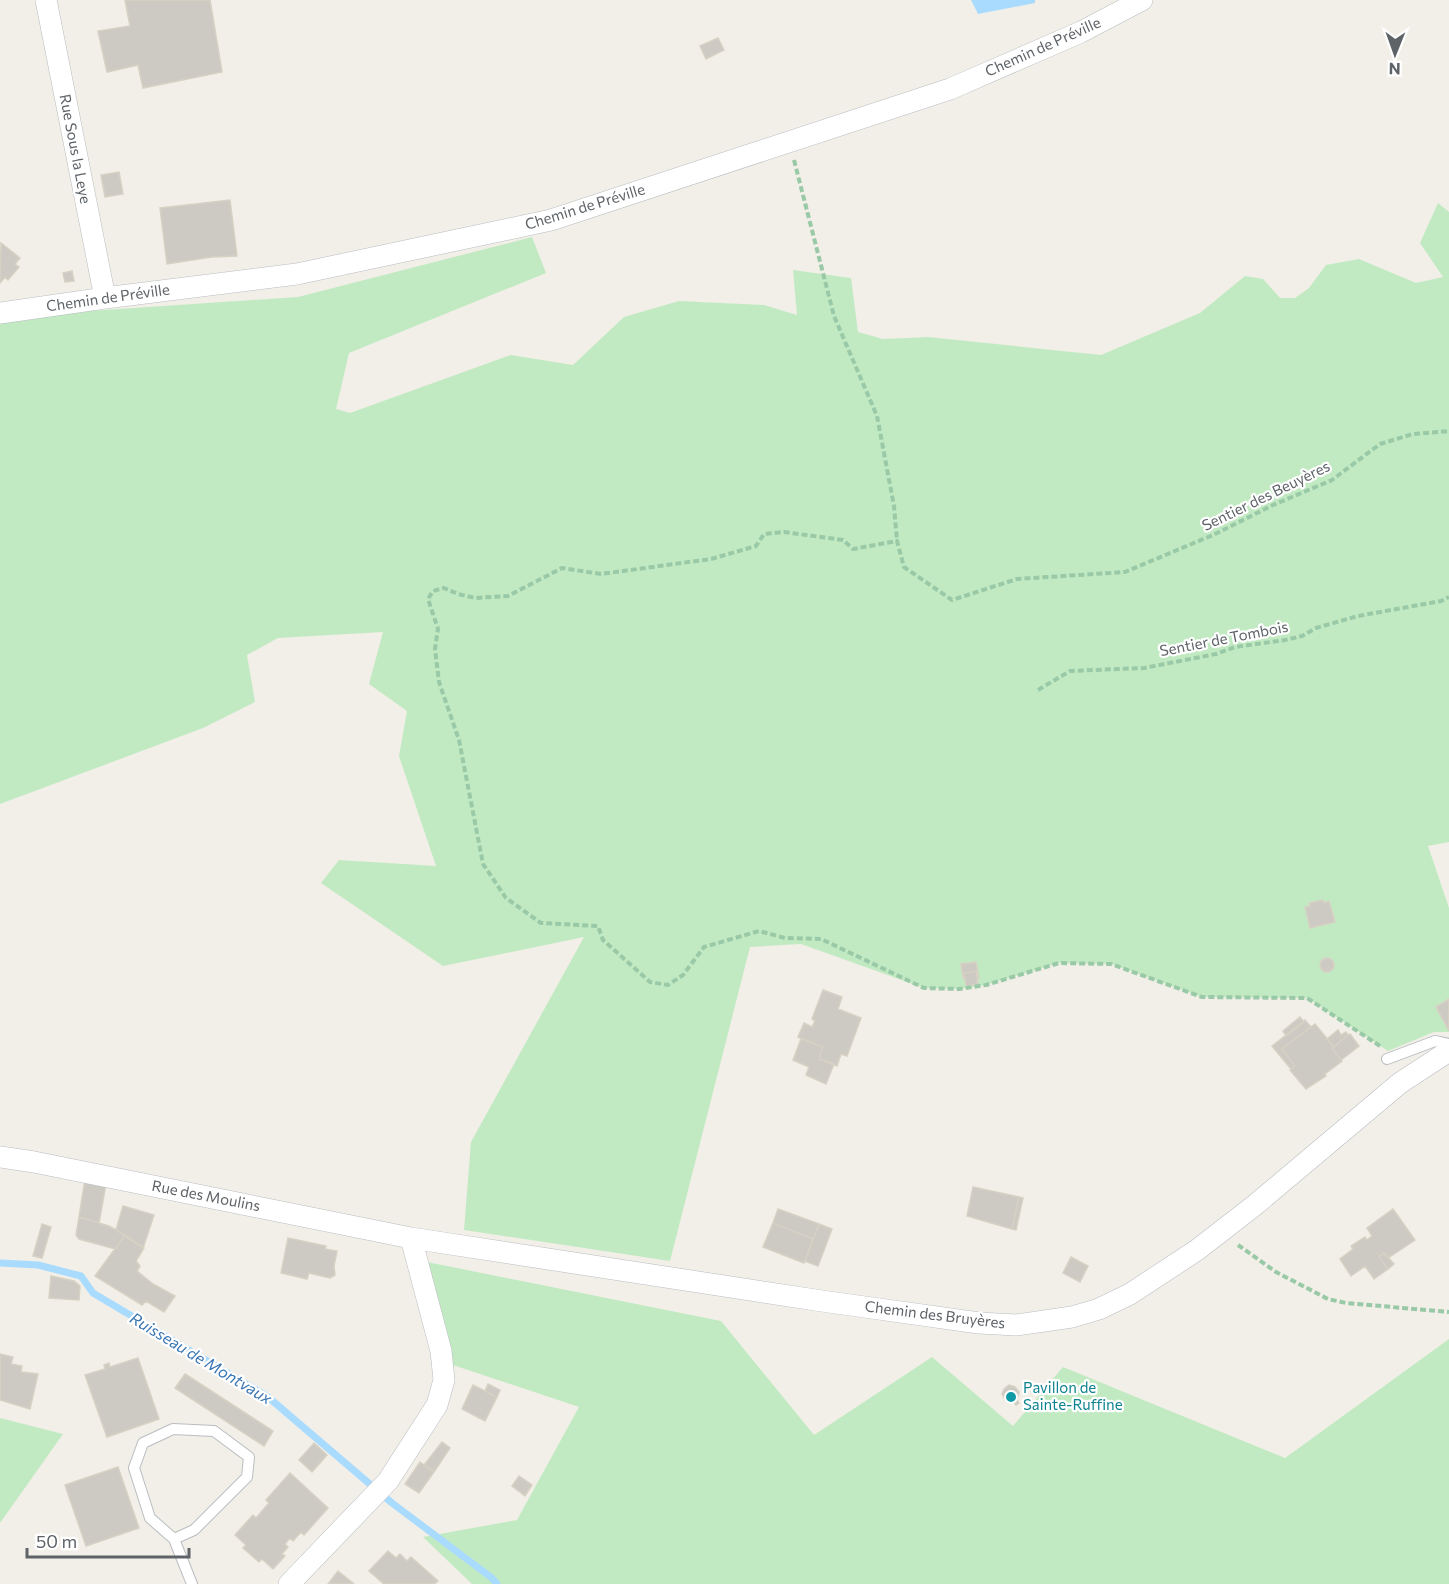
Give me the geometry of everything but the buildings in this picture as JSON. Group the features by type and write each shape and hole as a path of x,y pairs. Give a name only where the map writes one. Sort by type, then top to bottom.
{"street":[{"name":"Rue Sous la Leye","path":"46,0 105,297"},
{"name":"Chemin de Préville","path":"0,313 105,297 297,274 551,220 950,89 1081,32 1142,0"},
{"name":"Chemin des Bruyères","path":"411,1238 979,1323 1016,1325 1072,1317 1099,1309 1130,1294 1197,1250 1400,1083 1449,1051"},
{"name":"Rue des Moulins","path":"0,1157 411,1238"},
{"path":"288,1584 388,1481 437,1405 444,1380 441,1351 411,1238"}],"lane":[{"path":"1392,1058 1435,1041 1449,1044"},
{"path":"174,1539 194,1530 248,1477 249,1457 214,1431 173,1430 143,1443 134,1468 150,1518 174,1539 192,1584"}],"path":[{"path":"789,141 834,316 877,416 894,506 897,541 853,549 843,540 784,532 764,534 756,546 711,559 601,574 562,568 508,596 475,598 444,588 433,591 428,598 438,629 435,649 439,682 459,740 483,864 506,897 541,923 598,926 603,940 650,982 668,985 683,975 704,947 759,931 785,938 821,939 924,988 959,989 986,985 1059,963 1111,964 1202,997 1307,998 1392,1058"},
{"name":"Sentier des Beuyères","path":"897,541 904,567 952,600 1017,579 1125,572 1213,535 1273,505 1332,480 1380,444 1413,435 1449,431"},
{"name":"Sentier de Tombois","path":"1038,690 1070,671 1143,668 1216,654 1235,647 1302,636 1316,628 1358,616 1441,601 1449,597"},
{"path":"1220,1232 1276,1272 1328,1299 1373,1306 1449,1312"}],"green space":[{"path":"1438,203 1449,212 1449,842 1428,846 1449,908 1449,1032 1434,1032 1388,1051 1307,998 1202,997 1111,964 1059,963 986,985 959,989 924,988 801,944 750,947 670,1261 464,1230 471,1142 584,937 443,966 321,883 339,860 436,866 399,756 407,711 369,684 383,632 278,638 247,655 255,702 203,728 0,804 0,317 298,297 532,237 546,273 349,353 336,409 350,413 511,355 573,365 624,317 679,301 764,305 797,315 793,270 851,278 858,332 883,339 928,337 1101,355 1200,313 1245,276 1263,279 1280,298 1295,298 1309,288 1326,265 1359,259 1416,283 1443,277 1420,243"},
{"path":"417,1260 721,1321 814,1435 932,1357 1013,1426 1063,1367 1285,1458 1449,1339 1449,1584 472,1584 423,1537 517,1520 579,1407 444,1362"},
{"path":"0,1418 63,1434 0,1523"}],"water":[{"path":"971,0 1035,0 1035,3 978,14"}],"waterway":[{"name":"Ruisseau de Montvaux","path":"0,1263 38,1265 81,1276 93,1293 268,1397 392,1503 497,1584"}],"place":[{"name":"Pavillon de Sainte-Ruffine","path":"1011,1397"}]}
